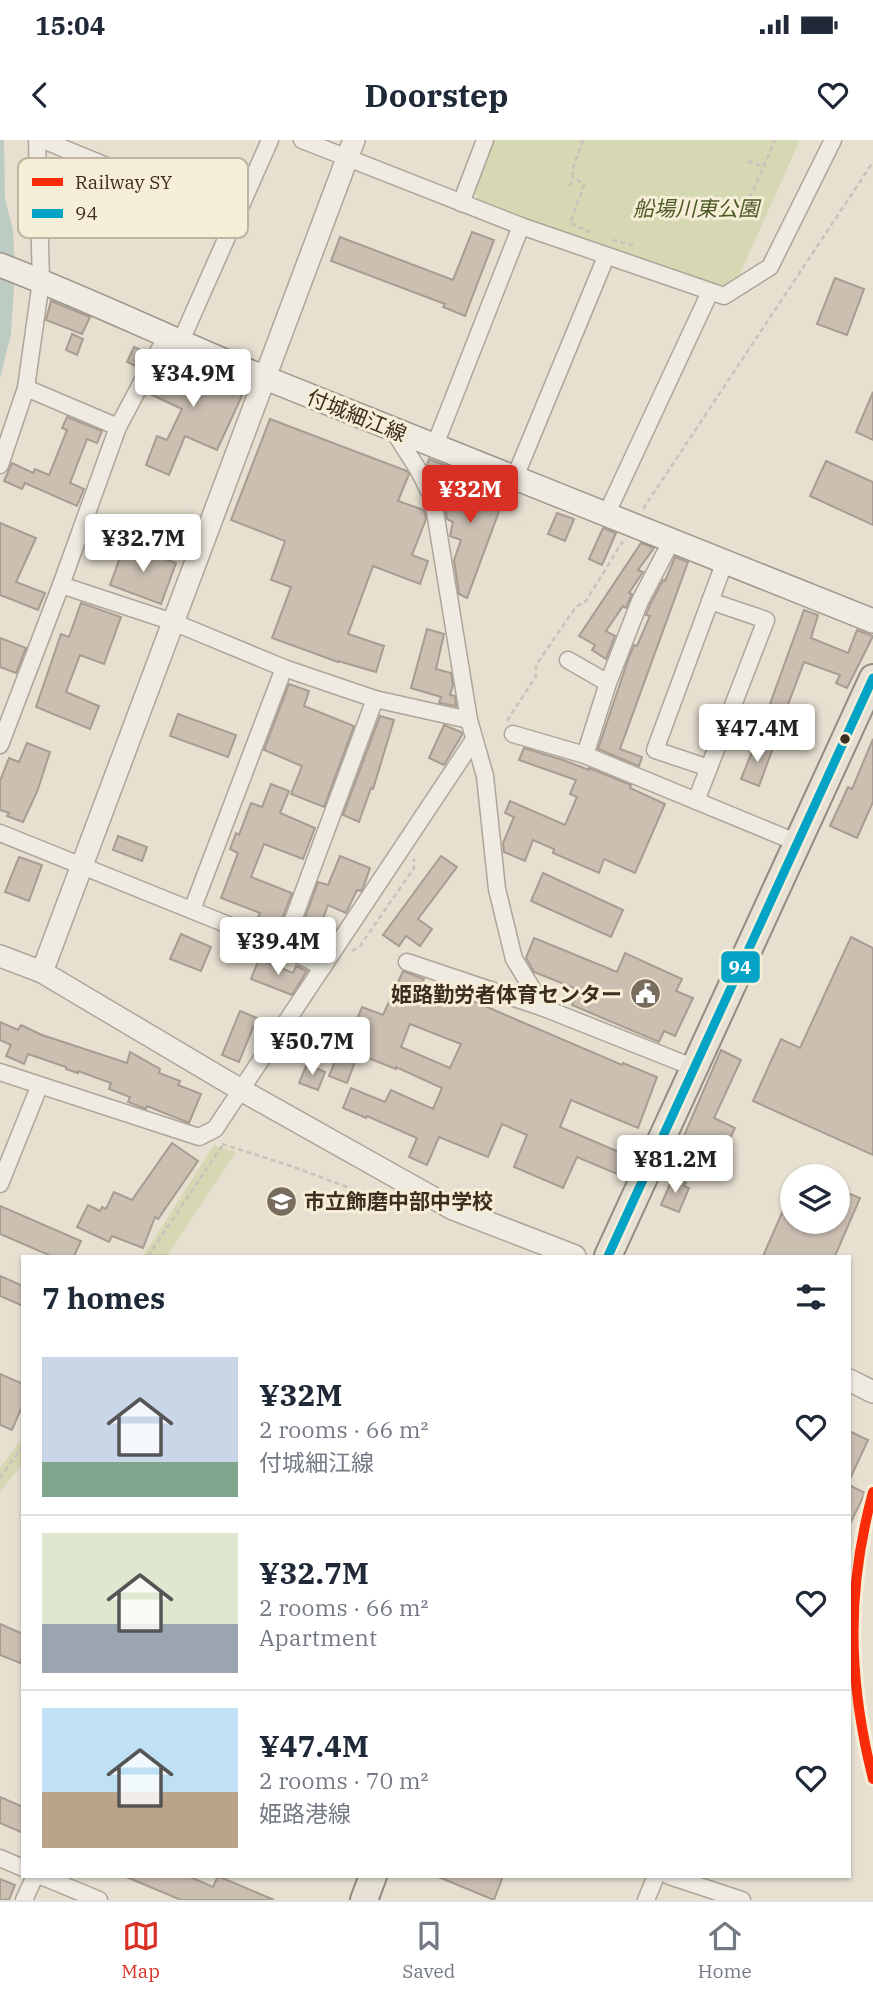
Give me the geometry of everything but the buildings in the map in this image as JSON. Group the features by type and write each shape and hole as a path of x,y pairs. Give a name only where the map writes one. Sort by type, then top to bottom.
{"main road":[{"name":"付城細江線","path":"0,265 265,378 873,621"},
{"path":"607,1255 873,678"},
{"path":"364,1900 372,1878"}],"street":[{"path":"37,140 37,158"},
{"path":"43,140 87,158"},
{"path":"248,188 270,140"},
{"path":"302,140 351,148 461,203 606,257 724,296 769,267 833,140"},
{"path":"461,203 485,140"},
{"path":"41,972 351,148"},
{"path":"435,445 520,226"},
{"path":"0,465 26,388 35,238"},
{"path":"0,745 118,427 173,340 224,238"},
{"path":"515,477 606,257"},
{"path":"607,513 710,292"},
{"path":"26,388 118,427"},
{"path":"393,430 433,499 469,720 485,776 497,889 514,959 544,1008"},
{"path":"584,755 640,601 672,540"},
{"path":"709,768 655,750 725,561"},
{"path":"61,585 173,622 284,668 375,699 469,720"},
{"path":"696,801 766,620 710,601"},
{"path":"568,660 608,683"},
{"path":"192,910 284,668"},
{"path":"0,694 17,700"},
{"path":"283,947 375,699"},
{"path":"507,732 584,755 798,843"},
{"path":"0,1072 39,1087 199,1137 215,1129 474,741"},
{"path":"0,833 283,947 323,967"},
{"path":"0,956 41,972 241,1090 453,1209 573,1255"},
{"path":"407,962 544,1008 695,1068"},
{"path":"0,1184 39,1087"},
{"path":"851,1381 873,1392"},
{"path":"0,1858 21,1867"},
{"path":"24,1900 34,1878"},
{"path":"46,1878 99,1900"},
{"path":"646,1900 655,1878"},
{"path":"675,1878 742,1900"}],"path":[{"path":"570,186 573,167 583,140"},
{"path":"750,198 775,140"},
{"path":"748,161 764,167"},
{"path":"507,732 536,676 536,665 576,607 586,601 633,523 873,162"},
{"path":"573,176 584,185 570,223 600,237"},
{"path":"612,240 636,246"},
{"path":"149,1255 230,1133"},
{"path":"199,1137 288,1165 385,1201"},
{"path":"0,1478 21,1449"}],"green space":[{"name":"船場川東公園","path":"492,140 800,140 735,285 727,291 479,201 474,191"},
{"path":"214,1145 236,1152 168,1255 144,1255"},
{"path":"21,1440 21,1466 0,1492 0,1468"}],"shaded area":[{"path":"0,140 4,140 5,199 13,230 15,270 11,334 0,378"}],"rail line":[{"name":"SY","path":"873,1492 858,1565 854,1636 859,1706 873,1779"}],"transit line":[{"name":"94","path":"608,1255 873,678"}],"place":[{"name":"姫路勤労者体育センター","path":"645,994"},
{"name":"市立飾磨中部中学校","path":"281,1201"}]}
